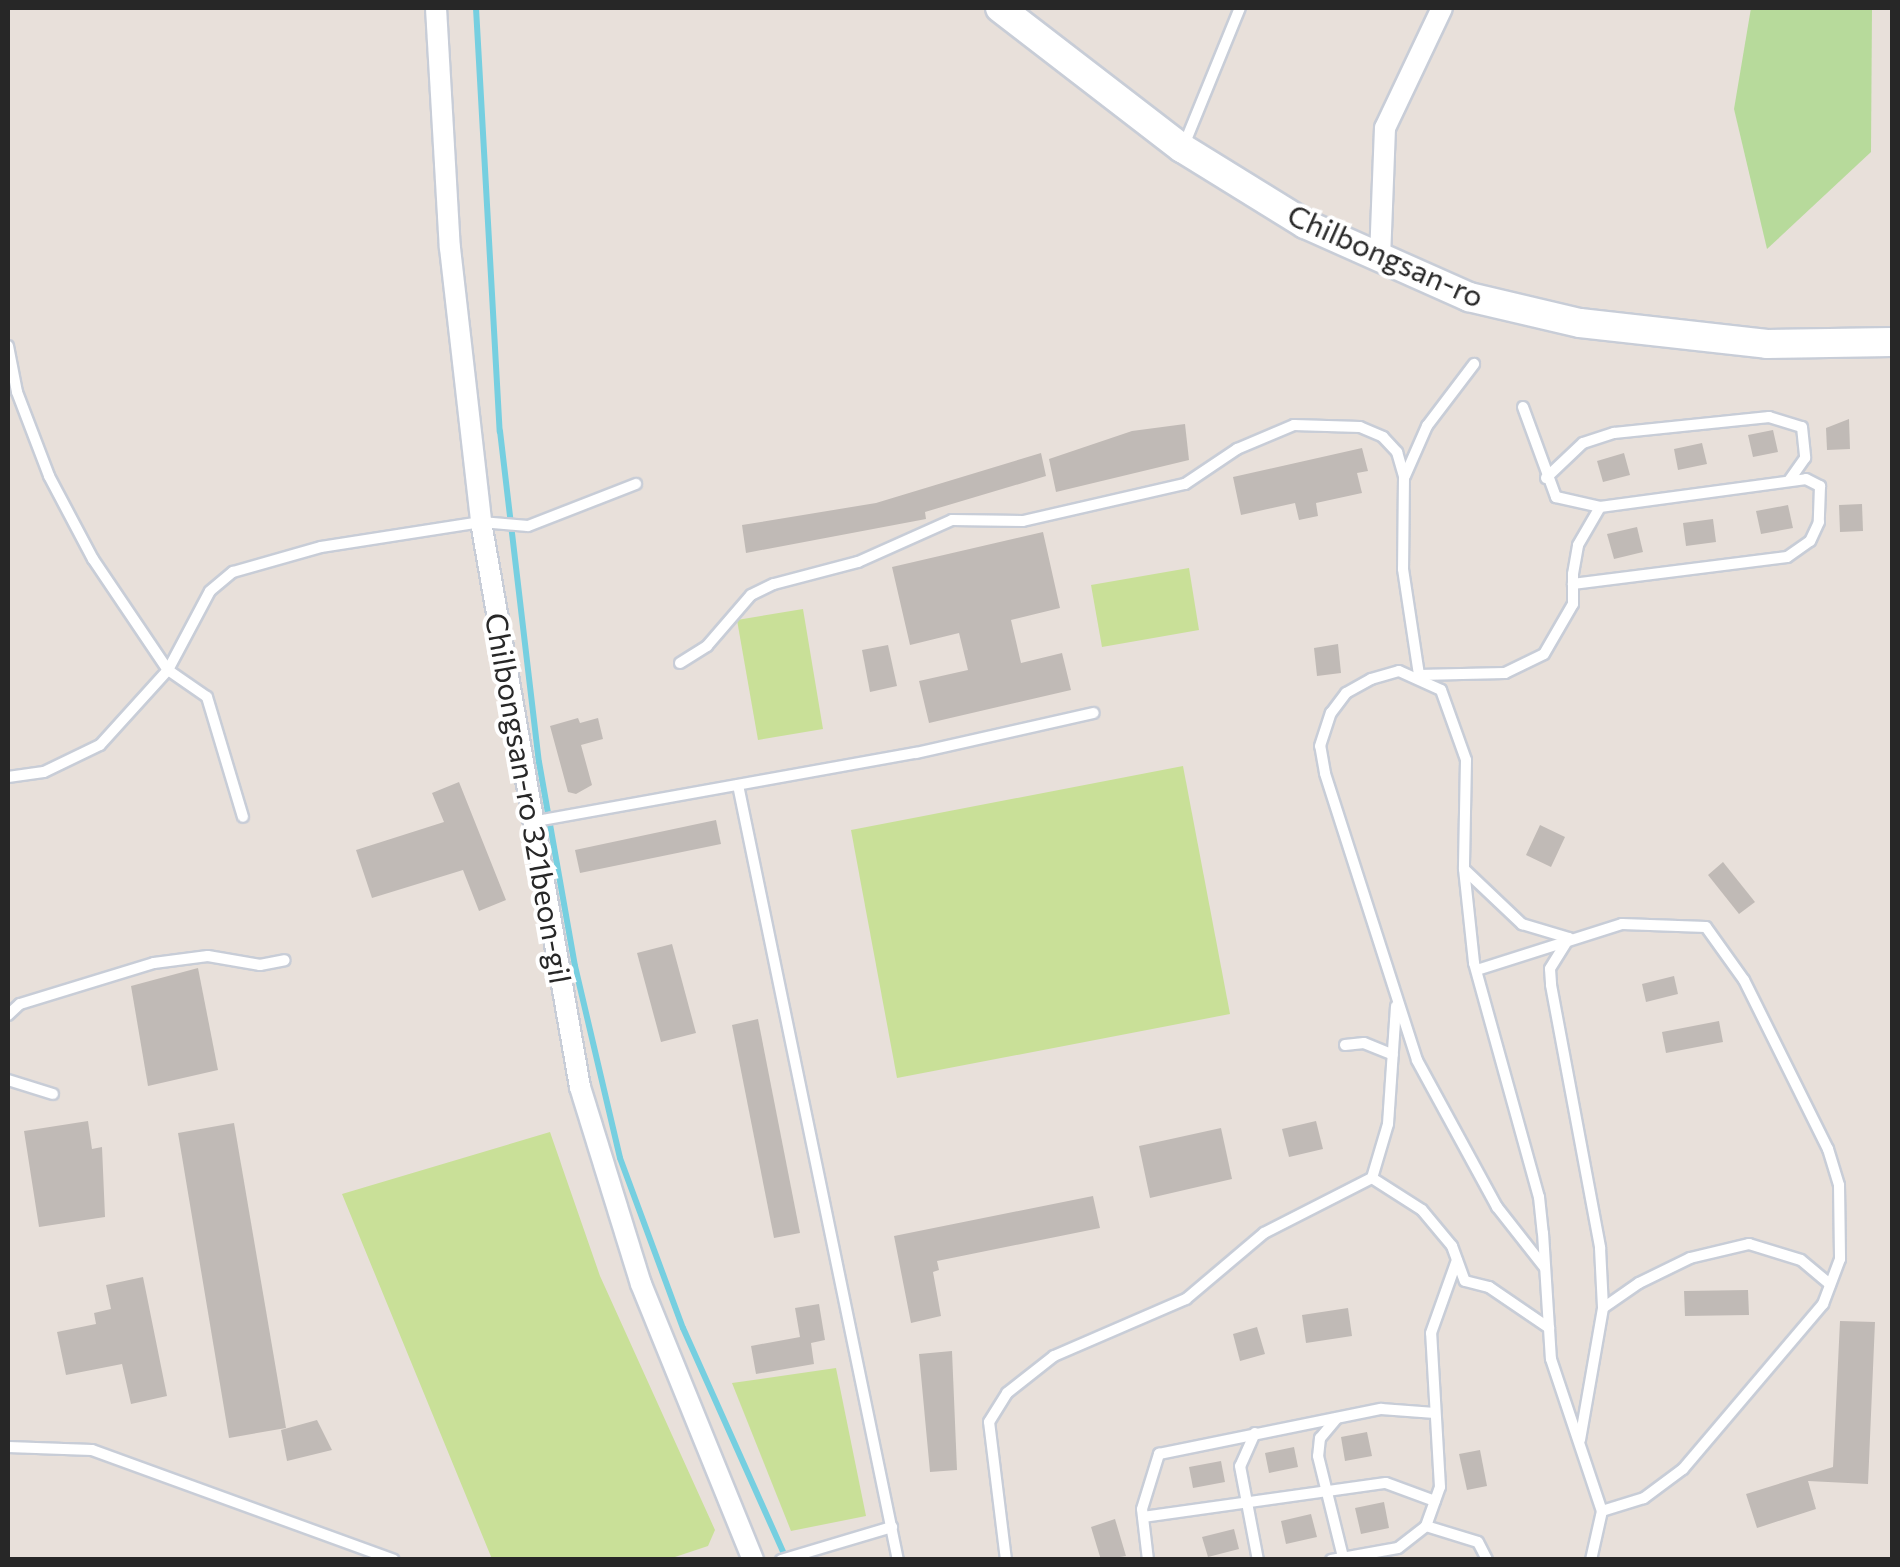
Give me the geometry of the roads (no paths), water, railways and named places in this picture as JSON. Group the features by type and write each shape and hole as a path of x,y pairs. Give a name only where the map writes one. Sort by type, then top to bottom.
{"street":[{"name":"Chilbongsan-ro 321beon-gil","path":"436,8 450,248 530,822 580,1087 640,1284 753,1560"},
{"name":"Chilbongsan-ro","path":"1000,8 1182,148 1305,224 1469,297 1580,324 1768,344 1892,342"},
{"path":"1380,258 1385,128 1442,8"}],"lane":[{"path":"1182,148 1240,8"},
{"path":"8,346 17,392 49,476 93,559 168,670 208,697 243,818"},
{"path":"1404,477 1427,426 1474,364"},
{"path":"1524,407 1546,478 1566,504 1600,507 1789,481 1820,486 1822,505 1810,542 1787,557 1574,584"},
{"path":"1546,478 1583,443 1614,433 1769,417 1802,428 1805,458 1789,481"},
{"path":"680,663 707,646 751,595 774,584 858,562 952,520 1023,520 1185,484 1236,450 1294,424 1330,422 1382,436 1397,452 1404,477 1403,570 1419,675 1441,690 1466,760 1464,869 1476,970 1539,1196 1550,1359 1602,1511 1591,1560"},
{"path":"8,777 44,772 100,746 168,670 210,591 233,572 321,547 489,524 528,526 636,484"},
{"path":"1545,1268 1479,1174 1417,1060 1320,746 1330,713 1346,693 1399,671 1419,675 1506,673 1528,666 1560,634 1574,584 1578,546 1600,507"},
{"path":"530,822 568,812 738,785 1094,713"},
{"path":"738,785 898,1560"},
{"path":"1464,869 1522,924 1569,938"},
{"path":"1476,970 1622,924 1683,922 1706,927 1724,944 1828,1149 1839,1186 1840,1259 1822,1304 1683,1469 1644,1498 1602,1511"},
{"path":"1569,938 1550,970 1551,986 1600,1248 1603,1308 1580,1444"},
{"path":"8,1015 20,1004 154,963 208,956 260,965 284,960"},
{"path":"1006,1560 989,1422 1008,1394 1054,1356 1186,1299 1264,1234 1372,1178 1388,1124 1396,996"},
{"path":"1345,1045 1364,1043 1394,1055"},
{"path":"8,1080 53,1094"},
{"path":"1372,1178 1422,1210 1457,1260 1465,1281 1489,1287 1549,1328"},
{"path":"1603,1308 1690,1258 1737,1245 1801,1260 1830,1284"},
{"path":"1339,1417 1320,1438 1337,1558 1398,1548 1426,1526 1435,1501 1430,1333 1457,1260"},
{"path":"1148,1560 1143,1518 1148,1476 1159,1454 1381,1408 1435,1413"},
{"path":"1255,1432 1240,1466 1258,1560"},
{"path":"8,1447 92,1450 394,1560"},
{"path":"1143,1518 1386,1484 1435,1501"},
{"path":"1426,1526 1478,1542 1487,1560"},
{"path":"781,1560 892,1527"}],"waterway":[{"path":"476,8 500,431 539,762 575,966 620,1158 683,1328 787,1560"}]}
